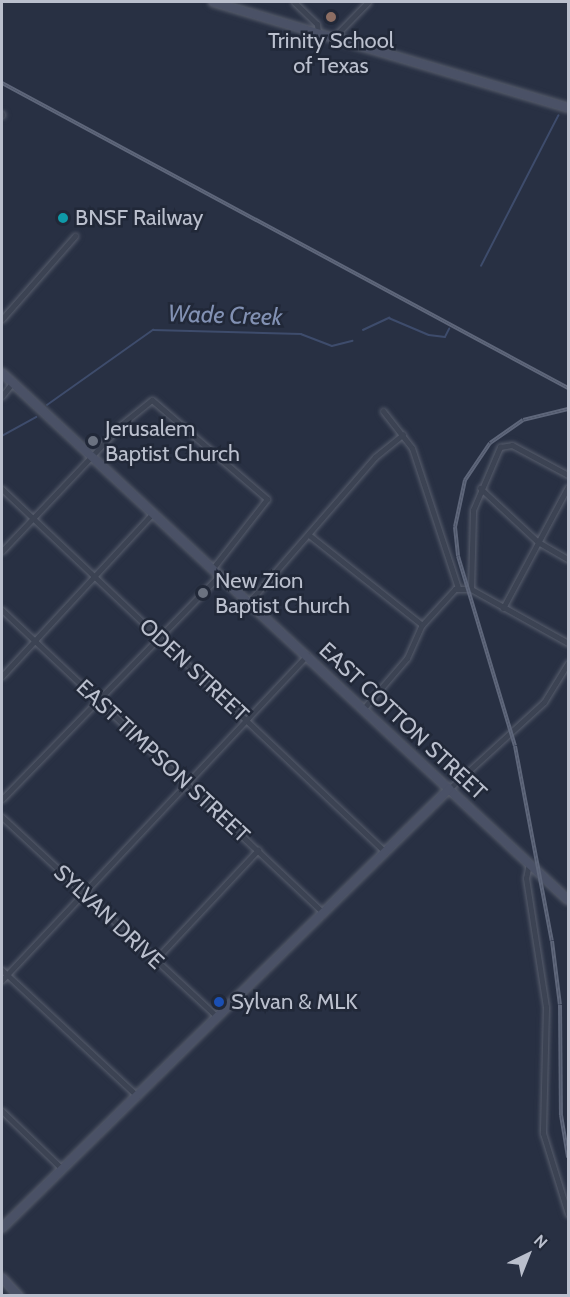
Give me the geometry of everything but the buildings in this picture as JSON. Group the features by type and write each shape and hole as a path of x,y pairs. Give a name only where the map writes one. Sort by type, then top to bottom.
{"street":[{"path":"213,2 317,35 568,108"},
{"path":"294,2 317,24 317,35"},
{"path":"332,39 368,2"},
{"path":"2,319 4,311 75,236"},
{"name":"EAST COTTON STREET","path":"2,373 568,900"},
{"path":"2,396 12,383"},
{"path":"2,551 92,457 151,400 267,500 213,568"},
{"path":"383,411 412,447 458,588"},
{"path":"249,602 375,457 403,434"},
{"path":"471,589 470,530 480,489 502,445 568,475"},
{"path":"503,608 568,487"},
{"name":"ODEN STREET","path":"2,489 385,852"},
{"path":"480,489 538,542 568,559"},
{"path":"2,676 153,513"},
{"path":"309,535 422,625"},
{"path":"2,799 99,702 220,575"},
{"path":"458,588 471,589 568,643"},
{"path":"364,708 407,658 422,625 458,588"},
{"name":"EAST TIMPSON STREET","path":"2,610 187,782 323,913"},
{"path":"2,980 82,892 307,655"},
{"path":"2,1228 449,789 544,702 568,663"},
{"name":"SYLVAN DRIVE","path":"2,817 216,1016"},
{"path":"155,960 258,850"},
{"path":"529,863 526,878 546,1007 543,1133 568,1214"},
{"path":"2,970 137,1096"},
{"path":"2,1111 62,1169"},
{"path":"2,1278 14,1294"}],"waterway":[{"name":"Wade Creek","path":"481,266 558,116"},
{"name":"Wade Creek","path":"363,330 389,318 429,335 445,337 449,329"},
{"name":"Wade Creek","path":"47,405 153,330 301,334 332,346 352,341"},
{"name":"Wade Creek","path":"2,436 36,417"}],"railway":[{"path":"2,83 568,388"},
{"path":"568,409 523,420 490,443 465,480 455,527 458,556 515,746 552,941 560,1005 561,1115 568,1157"}],"place":[{"name":"Trinity School of Texas","path":"331,17"},
{"name":"BNSF Railway","path":"63,218"},
{"name":"Jerusalem Baptist Church","path":"93,441"},
{"name":"New Zion Baptist Church","path":"203,593"},
{"name":"Sylvan & MLK","path":"219,1002"}]}
